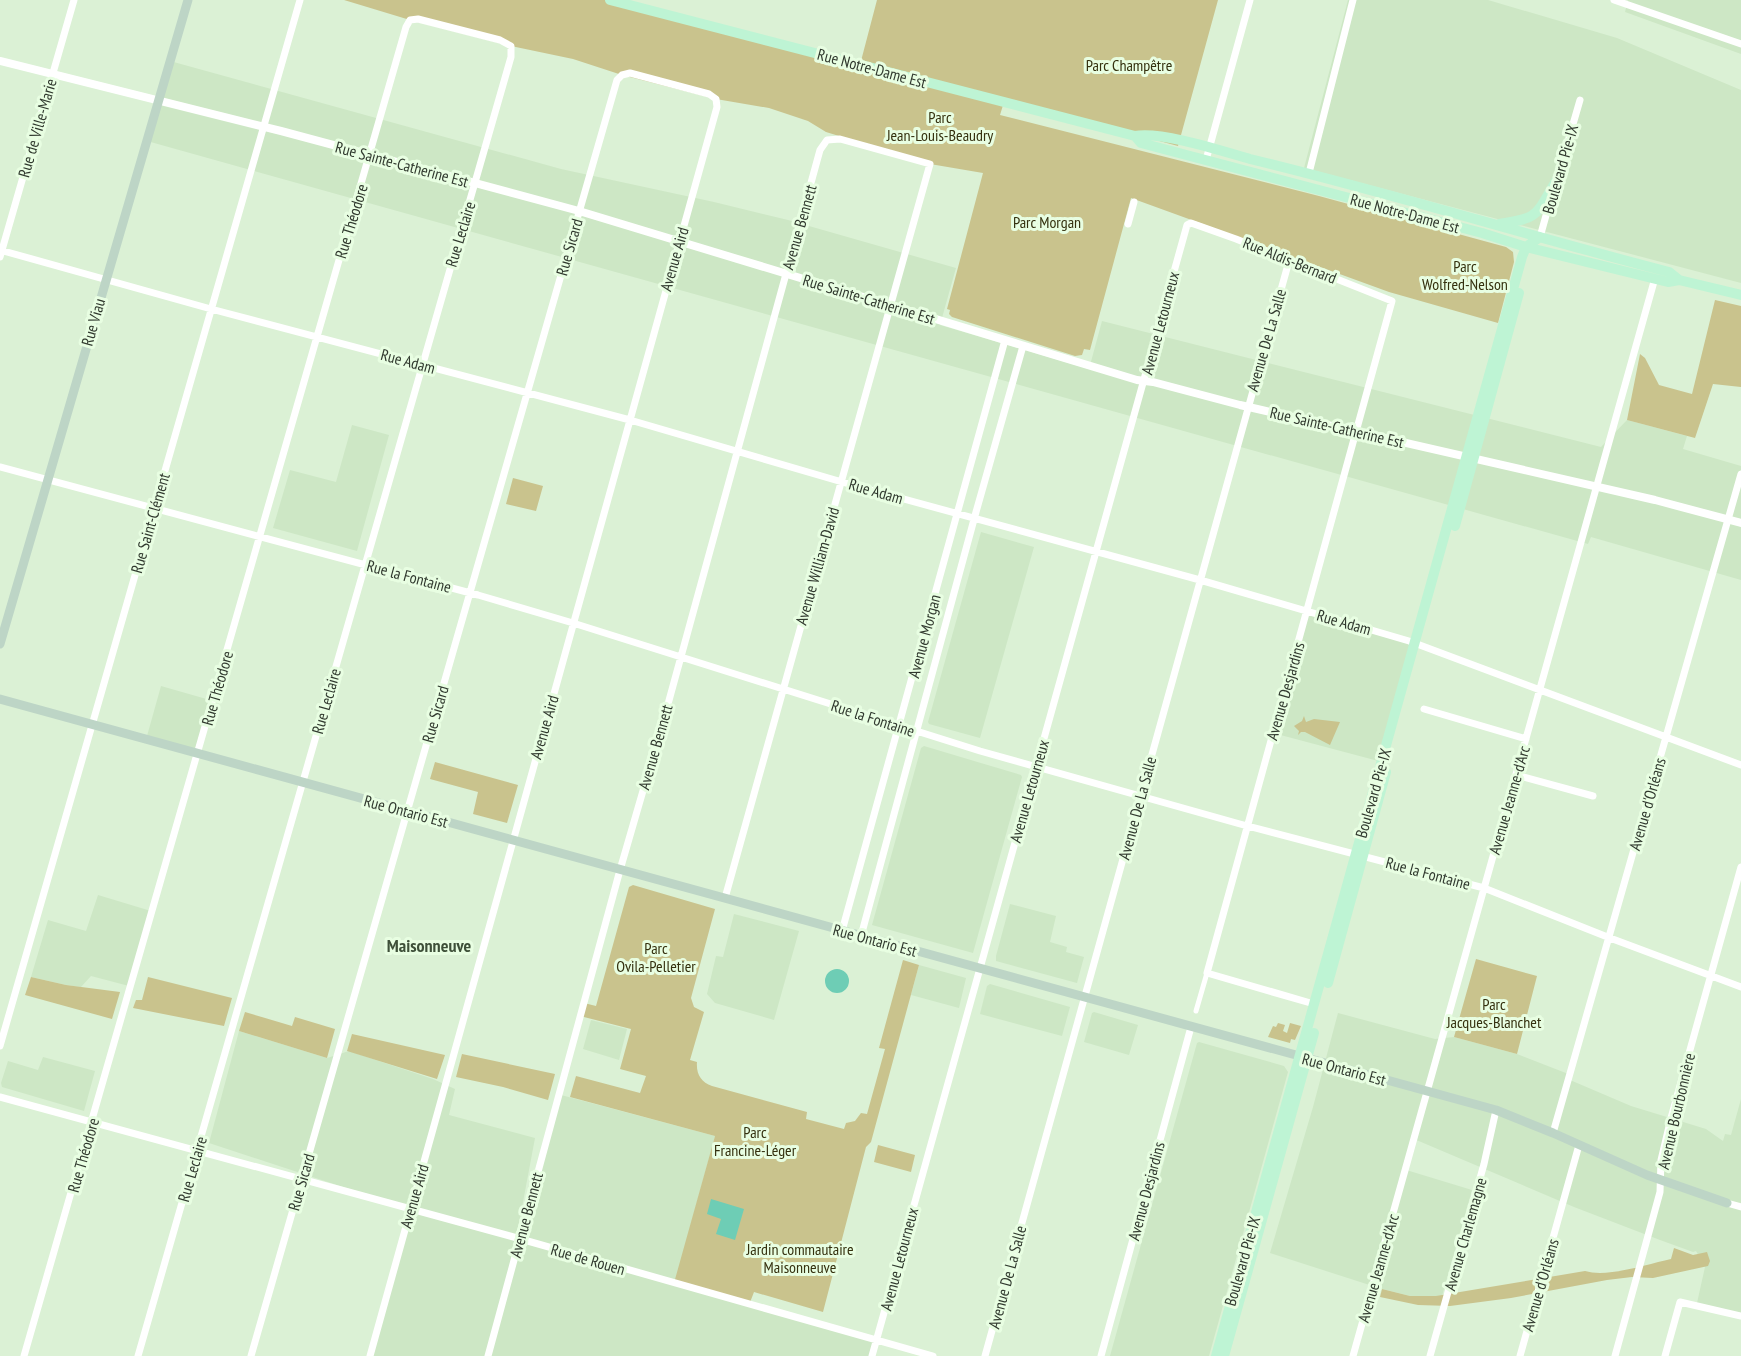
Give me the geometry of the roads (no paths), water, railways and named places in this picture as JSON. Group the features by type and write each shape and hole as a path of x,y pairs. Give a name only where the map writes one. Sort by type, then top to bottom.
{"main road":[{"name":"Rue Viau","path":"0,644 188,0"},
{"name":"Rue Notre-Dame Est","path":"616,1 1135,136 1145,134 1309,173 1669,272 1679,280"},
{"name":"Rue Notre-Dame Est","path":"1135,136 1141,143 1482,233 1529,248 1668,282 1679,280 1741,295"},
{"path":"1496,225 1531,218 1536,214 1556,182"},
{"path":"1529,248 1540,237"},
{"name":"Boulevard Pie-IX","path":"1224,1356 1304,1057 1529,248"},
{"name":"Boulevard Pie-IX","path":"1216,1356 1304,1057 1314,1004 1405,704 1418,644 1436,594 1470,458"},
{"name":"Rue Ontario Est","path":"0,699 1496,1110 1660,1179 1727,1203"}],"street":[{"name":"Rue de Ville-Marie","path":"1,252 74,0"},
{"name":"Rue Saint-Clément","path":"0,1046 300,0"},
{"path":"1206,160 1250,0"},
{"path":"1309,173 1353,0"},
{"path":"1614,0 1741,44"},
{"name":"Rue Théodore","path":"24,1356 406,27 410,20 418,19 500,40 511,46"},
{"name":"Rue Leclaire","path":"138,1356 511,57 511,46"},
{"name":"Rue Sainte-Catherine Est","path":"0,61 264,127 579,211 1144,381 1741,523"},
{"name":"Rue Sicard","path":"251,1356 617,80 622,75 630,73 709,94 716,99"},
{"name":"Avenue Aird","path":"370,1356 717,107 716,99"},
{"name":"Boulevard Pie-IX","path":"1540,237 1580,100"},
{"name":"Avenue Bennett","path":"488,1356 820,150 827,140 840,139 930,164"},
{"name":"Avenue William-David","path":"725,898 930,164"},
{"path":"1128,224 1134,202"},
{"name":"Rue Aldis-Bernard","path":"1187,225 1191,223 1236,238 1392,301"},
{"name":"Avenue Letourneux","path":"872,1356 1187,225"},
{"name":"Rue Adam","path":"1,252 630,420 1200,580 1418,644 1741,765"},
{"name":"Avenue De La Salle","path":"985,1356 1289,261"},
{"name":"Avenue Jeanne-d'Arc","path":"1353,1356 1655,278"},
{"name":"Avenue Desjardins","path":"1196,1011 1249,826 1392,301"},
{"name":"Avenue Morgan","path":"842,931 1005,340"},
{"name":"Avenue Morgan","path":"861,936 915,732 1023,346"},
{"name":"Rue la Fontaine","path":"0,466 573,622 915,732 1249,826 1484,888 1741,987"},
{"name":"Avenue d'Orléans","path":"1553,1133 1741,474"},
{"path":"1424,709 1526,739"},
{"path":"1516,775 1593,796"},
{"name":"Avenue Bourbonnière","path":"1615,1356 1659,1194 1660,1160 1741,867"},
{"path":"1207,973 1314,1004"},
{"name":"Avenue Desjardins","path":"1101,1356 1191,1027"},
{"name":"Rue de Rouen","path":"0,1097 411,1209 933,1356"},
{"name":"Avenue Charlemagne","path":"1430,1356 1484,1164 1496,1110"},
{"name":"Avenue d'Orléans","path":"1520,1356 1579,1145"},
{"name":"Rue Ontario Est","path":"1727,1203 1741,1207"},
{"path":"1665,1356 1680,1302 1741,1317"}],"water":[{"path":"837,969 842,970 848,976 848,986 842,992 837,993 832,992 826,986 825,981 826,976 832,970"},
{"path":"711,1199 744,1209 735,1240 716,1234 721,1219 707,1214"}],"district":[{"name":"Maisonneuve","path":"429,945"}],"park label":[{"name":"Parc Champêtre","path":"1129,65"},
{"name":"Parc Jean-Louis-Beaudry","path":"940,126"},
{"name":"Parc Morgan","path":"1047,222"},
{"name":"Parc Wolfred-Nelson","path":"1465,275"},
{"name":"Parc Ovila-Pelletier","path":"656,957"},
{"name":"Parc Jacques-Blanchet","path":"1494,1013"},
{"name":"Parc Francine-Léger","path":"755,1141"},
{"name":"Jardin commautaire Maisonneuve","path":"800,1258"}]}
